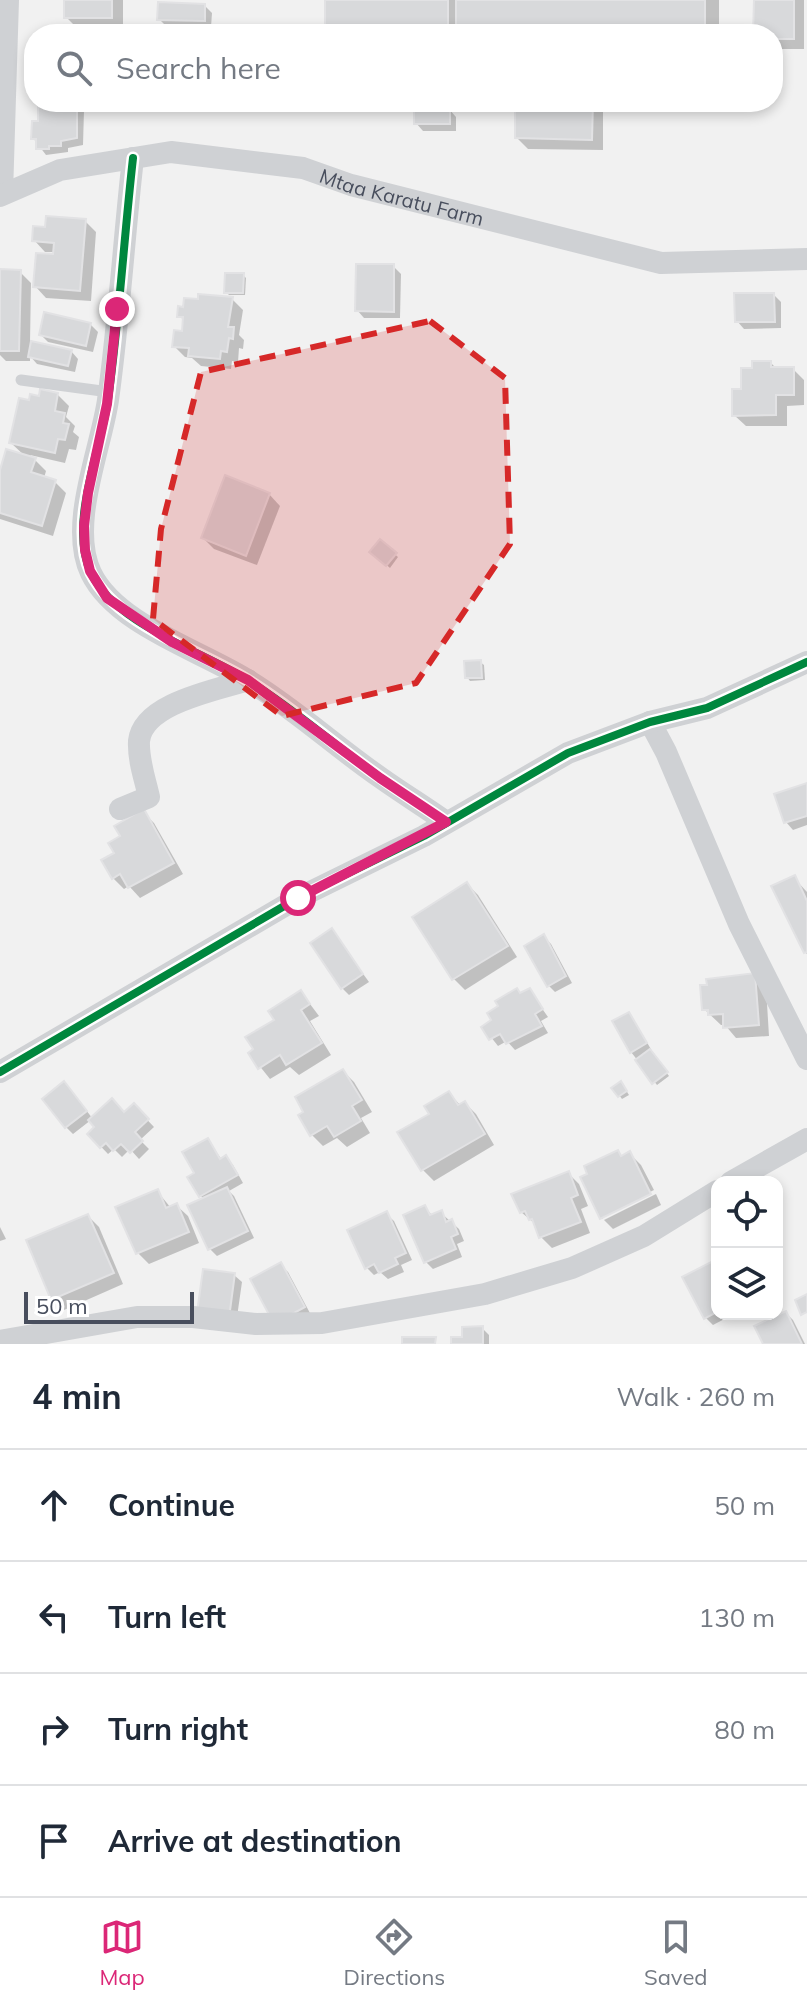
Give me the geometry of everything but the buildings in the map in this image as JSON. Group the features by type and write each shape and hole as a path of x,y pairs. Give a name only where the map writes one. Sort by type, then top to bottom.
{"street":[{"path":"1,195 8,0"},
{"name":"Mtaa Karatu Farm","path":"1,195 60,170 171,152 303,168 351,185 661,263 807,259"},
{"path":"133,158 109,392 84,526 90,571 107,598 172,642 248,680 380,778 446,822"},
{"path":"0,1072 298,898 446,822 568,753 650,722 707,708 807,664"},
{"path":"120,809 149,797 139,755 139,737 151,716 188,699 248,680"},
{"path":"650,722 666,752 739,924 807,1059"},
{"path":"742,1176 807,1139"},
{"path":"0,1341 99,1323 164,1316 256,1324 322,1323 485,1294 572,1268 644,1236 711,1195"}],"lane":[{"path":"21,380 109,392"}],"highlighted area":[{"path":"430,321 505,378 510,544 416,683 282,716 153,619 161,529 201,372"}],"cycle path":[{"path":"133,158 108,400 84,510 85,554 91,573 120,608 162,635 266,692 364,766 446,822"},
{"path":"0,1072 298,898 424,836 568,753 650,722 707,708 807,662"}],"route":[{"path":"117,309 107,404 84,526 90,571 107,598 172,642 248,680 380,778 446,822 424,836 298,898"}]}
